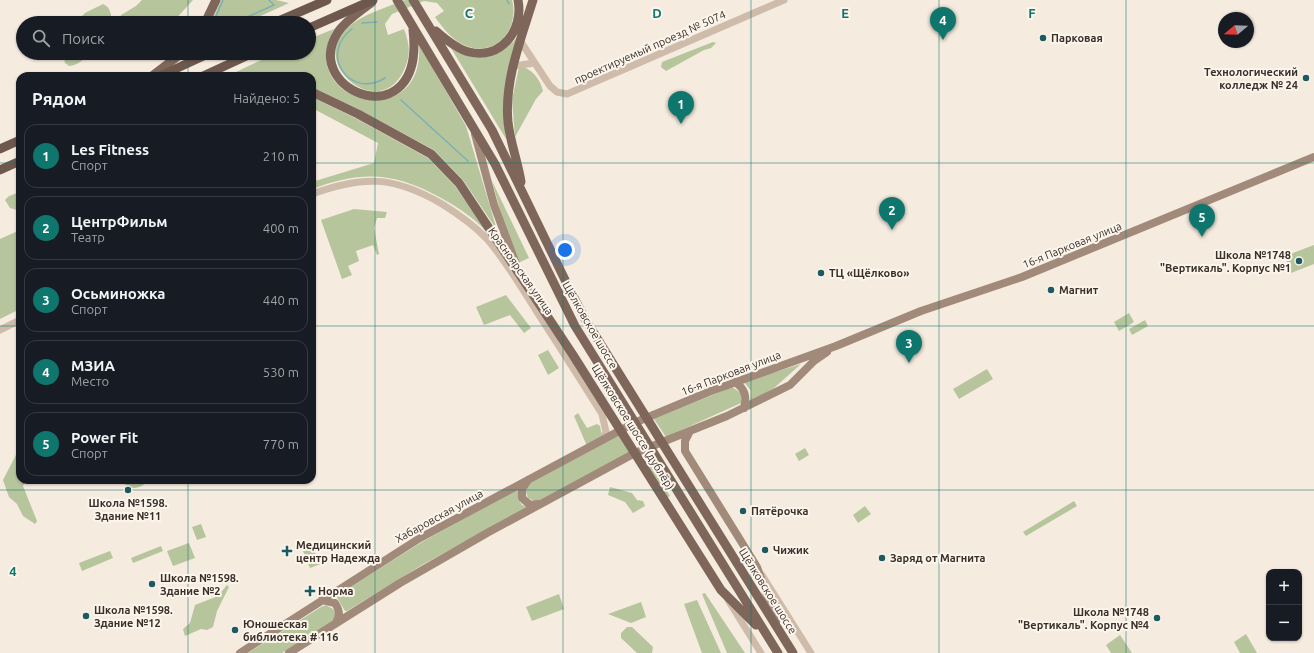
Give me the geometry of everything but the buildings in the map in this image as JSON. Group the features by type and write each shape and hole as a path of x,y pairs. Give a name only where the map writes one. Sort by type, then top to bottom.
{"highway":[{"path":"290,16 328,0"},
{"path":"316,25 374,0"},
{"path":"169,72 195,60"},
{"path":"212,72 238,60"},
{"path":"0,149 16,142"},
{"path":"0,170 16,163"}],"main road":[{"path":"208,16 216,0"},
{"path":"374,0 342,26 333,44 331,57 334,70 342,82 352,91 365,96 378,96 391,92 402,84 410,74 414,61 413,26"},
{"name":"Щёлковское шоссе","path":"397,0 472,124 516,206 566,309 634,423 778,653"},
{"name":"Щёлковское шоссе","path":"413,0 492,130 576,303 645,418 793,653"},
{"path":"427,22 442,36 461,49 478,53 486,53 502,46 514,33 520,16 518,0"},
{"path":"522,191 519,167 511,138 508,110 509,88 533,0"},
{"path":"157,72 173,60"},
{"name":"Щёлковское шоссе (дублёр)","path":"316,94 358,114 431,154 459,183 523,278 621,430 721,590 769,638"},
{"path":"472,124 504,235 523,278"},
{"name":"16-я Парковая улица","path":"634,423 735,382 836,346 927,309 1035,272 1314,157"},
{"name":"16-я Парковая улица","path":"649,447 744,408 790,385 814,361 836,346"},
{"path":"735,382 745,392 744,408"},
{"name":"Хабаровская улица","path":"240,653 420,538 634,423"},
{"path":"690,431 685,441 685,451 757,567 779,632"},
{"path":"289,653 424,568 635,453 649,447"},
{"path":"528,480 522,489 522,498 530,505 542,504"},
{"path":"322,600 335,603 339,609 340,616 336,623"}],"street":[{"name":"проектируемый проезд № 5074","path":"521,42 551,88 557,92 573,92 784,0"},
{"path":"514,66 534,63"},
{"name":"Красноярская улица","path":"316,193 348,183 368,181 399,185 427,196 466,220 487,239 519,284 602,414 606,432 602,440"},
{"path":"0,330 16,322"},
{"path":"757,567 811,653"},
{"name":"Щёлковское шоссе (дублёр)","path":"721,590 761,653"}],"green space":[{"path":"142,0 193,0 178,16 121,16"},
{"path":"221,0 276,0 289,3 260,16 214,16"},
{"path":"405,0 512,0 514,11 509,31 503,39 495,45 486,48 475,48 464,45 452,37 435,17 444,11 437,3 424,1 392,14 385,24 388,35 404,29 408,40 409,50 406,66 403,72 392,86 378,91 364,89 351,82 341,70 336,57 337,42 347,28 353,23 374,12"},
{"path":"103,4 108,8 111,16 82,16"},
{"path":"334,29 326,55 331,76 345,91 364,99 384,99 403,91 416,73 419,44 466,126 497,230 463,180 434,150 360,110 316,89 316,72 236,72 261,60 316,60 316,36"},
{"path":"518,36 506,86 504,125 506,139 451,48 469,56 487,57 504,50"},
{"path":"713,42 716,43 711,48 704,50 666,71 661,67 662,62"},
{"path":"64,60 83,60 78,63 69,66 65,63"},
{"path":"519,67 523,67 534,74 540,82 543,91 536,99 515,137 512,100"},
{"path":"316,99 355,118 428,158 455,186 487,232 477,222 443,199 409,183 394,179 363,177 347,179 316,188 316,181 374,163 378,143 316,110"},
{"path":"492,181 529,258 518,263 511,249"},
{"path":"16,193 16,210 10,208 5,200 9,196"},
{"path":"354,209 387,212 385,218 377,218 374,228 379,254 377,255 373,245 356,251 359,261 348,266 352,275 342,279 321,220"},
{"path":"16,232 16,311 0,319 0,239"},
{"name":"Школа №1748 \"Вертикаль\". Корпус №1","path":"1314,245 1314,264 1291,273 1285,256"},
{"path":"506,295 531,328 524,333 510,315 484,325 476,307"},
{"path":"1129,313 1134,322 1119,331 1114,322"},
{"path":"1145,320 1148,326 1132,335 1129,329"},
{"path":"548,350 559,368 548,375 538,355"},
{"path":"801,364 774,388 750,402 751,391 744,382"},
{"path":"987,369 993,379 959,399 953,389"},
{"path":"732,387 741,393 741,403 666,437 654,419"},
{"path":"578,413 587,428 597,424 600,426 602,436 587,446 574,416"},
{"path":"619,435 630,452 536,502 528,498 526,492 527,485"},
{"path":"805,448 809,455 799,461 795,454"},
{"path":"16,455 16,484 24,484 23,486 37,521 35,524 23,516 17,504 9,497 3,480"},
{"path":"643,461 646,461 650,465 670,496 667,498"},
{"path":"124,484 144,484 135,488"},
{"path":"610,487 632,493 637,500 643,501 645,506 633,513 625,502 608,495"},
{"path":"518,489 518,499 522,505 528,507 422,565 345,611 336,596 422,542"},
{"path":"1074,501 1077,506 1026,536 1023,532"},
{"path":"865,506 871,514 858,523 853,515"},
{"path":"201,524 206,537 197,540 192,527"},
{"path":"189,543 195,558 173,566 167,551"},
{"path":"161,546 163,551 133,563 131,558"},
{"path":"312,549 323,563 310,568 303,551"},
{"path":"110,551 113,558 82,571 79,563"},
{"path":"227,585 229,587 217,611 213,627 207,630 201,629 185,636 183,629 190,623 195,605 218,596"},
{"path":"705,593 745,653 727,653 702,594"},
{"path":"559,594 564,609 532,621 526,607"},
{"path":"697,600 721,653 702,653 684,604"},
{"path":"641,602 646,617 631,623 608,614"},
{"path":"326,605 333,609 336,613 333,622 282,653 248,653 321,607"},
{"path":"627,627 632,627 653,647 652,653 637,653 621,638 621,633"},
{"path":"1246,634 1257,653 1240,653 1234,642"},
{"path":"1120,635 1132,653 1111,653 1106,645"}],"waterway":[{"path":"216,16 223,0"},
{"path":"250,16 274,5 269,0"},
{"path":"507,0 509,4"},
{"path":"362,23 377,22"},
{"path":"352,29 342,39 338,50 338,61 343,71 350,79 360,83 372,83 385,78"},
{"path":"401,100 468,161"}],"place":[{"name":"Парковая","path":"1043,38"},
{"name":"МЗИА","path":"943,40"},
{"name":"Технологический колледж № 24","path":"1306,78"},
{"name":"Les Fitness","path":"681,124"},
{"name":"ЦентрФильм","path":"892,230"},
{"name":"Power Fit","path":"1202,237"},
{"name":"Школа №1748 \"Вертикаль\". Корпус №1","path":"1299,261"},
{"name":"ТЦ «Щёлково»","path":"821,273"},
{"name":"Магнит","path":"1051,290"},
{"name":"Осьминожка","path":"909,363"},
{"name":"Школа №1598. Здание №11","path":"128,490"},
{"name":"Пятёрочка","path":"743,511"},
{"name":"Чижик","path":"765,550"},
{"name":"Медицинский центр Надежда","path":"287,551"},
{"name":"Заряд от Магнита","path":"882,558"},
{"name":"Школа №1598. Здание №2","path":"152,584"},
{"name":"Норма","path":"310,591"},
{"name":"Школа №1598. Здание №12","path":"86,616"},
{"name":"Школа №1748 \"Вертикаль\". Корпус №4","path":"1157,618"},
{"name":"Юношеская библиотека # 116","path":"235,630"}]}
